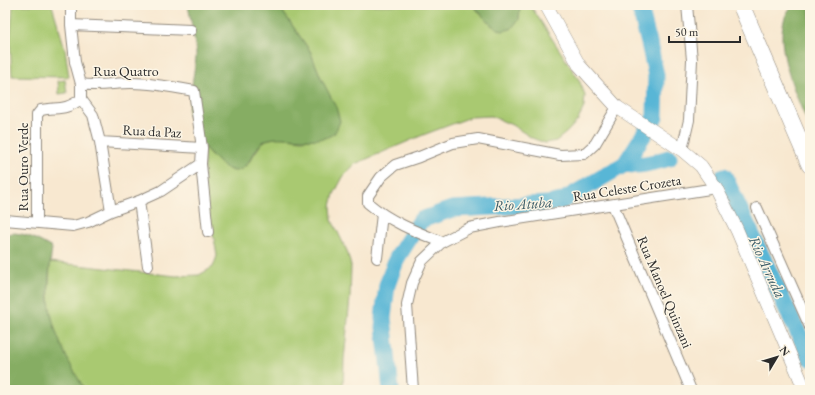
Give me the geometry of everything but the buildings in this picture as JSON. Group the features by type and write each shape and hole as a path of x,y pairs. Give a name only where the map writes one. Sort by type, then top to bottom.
{"highway":[{"path":"741,5 810,165"}],"main road":[{"path":"546,5 579,66 622,110 682,150 700,166 716,188 737,230 805,390"}],"street":[{"path":"70,5 75,62 81,84 81,99 94,115 100,142 111,211"},
{"path":"682,150 689,120 692,60 687,5"},
{"path":"71,25 191,30"},
{"name":"Rua Quatro","path":"81,84 92,86 133,83 168,86 194,91 202,148"},
{"name":"Rua Ouro Verde","path":"37,222 37,115 40,110 63,109 74,105 81,99"},
{"path":"442,242 409,228 382,214 368,203 368,196 381,177 395,165 453,143 478,140 560,154 584,154 595,144 622,110"},
{"name":"Rua da Paz","path":"100,142 202,148"},
{"path":"202,148 200,164 208,232"},
{"path":"5,220 73,226 88,222 161,191 200,164"},
{"name":"Rua Celeste Crozeta","path":"413,390 407,305 412,283 422,261 442,242 469,228 716,188"},
{"path":"139,201 148,266"},
{"name":"Rua Manoel Quinzani","path":"613,205 691,390"},
{"path":"757,208 810,327"},
{"path":"377,258 382,214"}],"green space":[{"path":"13,5 52,5 65,49 69,77 12,76 10,43"},
{"path":"188,5 278,5 310,51 321,78 336,107 340,121 335,132 321,139 273,138 266,140 262,142 248,163 240,170 235,171 229,169 216,160 204,147 195,133 188,114 196,58 196,48"},
{"path":"278,5 473,5 482,16 519,19 520,5 530,5 579,80 585,95 584,107 578,120 556,141 545,143 532,138 512,125 491,116 471,117 423,135 355,164 343,177 334,194 331,206 332,220 347,251 351,266 343,390 85,390 66,358 56,335 50,311 50,262 176,276 199,275 213,267 217,256 214,238 204,209 204,147 217,161 232,171 247,165 261,144 266,140 279,137 302,140 325,137 335,133 321,78 310,51"},
{"path":"473,5 520,5 519,19 511,29 502,31 491,25"},
{"path":"793,5 810,5 810,129 798,101 786,66 783,48 782,32 785,17"},
{"path":"65,80 67,93 59,94 58,81"},
{"path":"11,233 27,236 52,248 48,289 51,313 62,347 85,390 5,390 5,235"}],"waterway":[{"name":"Rio Atuba","path":"391,390 383,318 387,285 397,258 421,220 452,209 547,204 562,201 625,164 655,117 656,75 639,5"},
{"name":"Rio Arruda","path":"625,164 641,164 669,158"},
{"name":"Rio Arruda","path":"724,176 810,358"}]}
